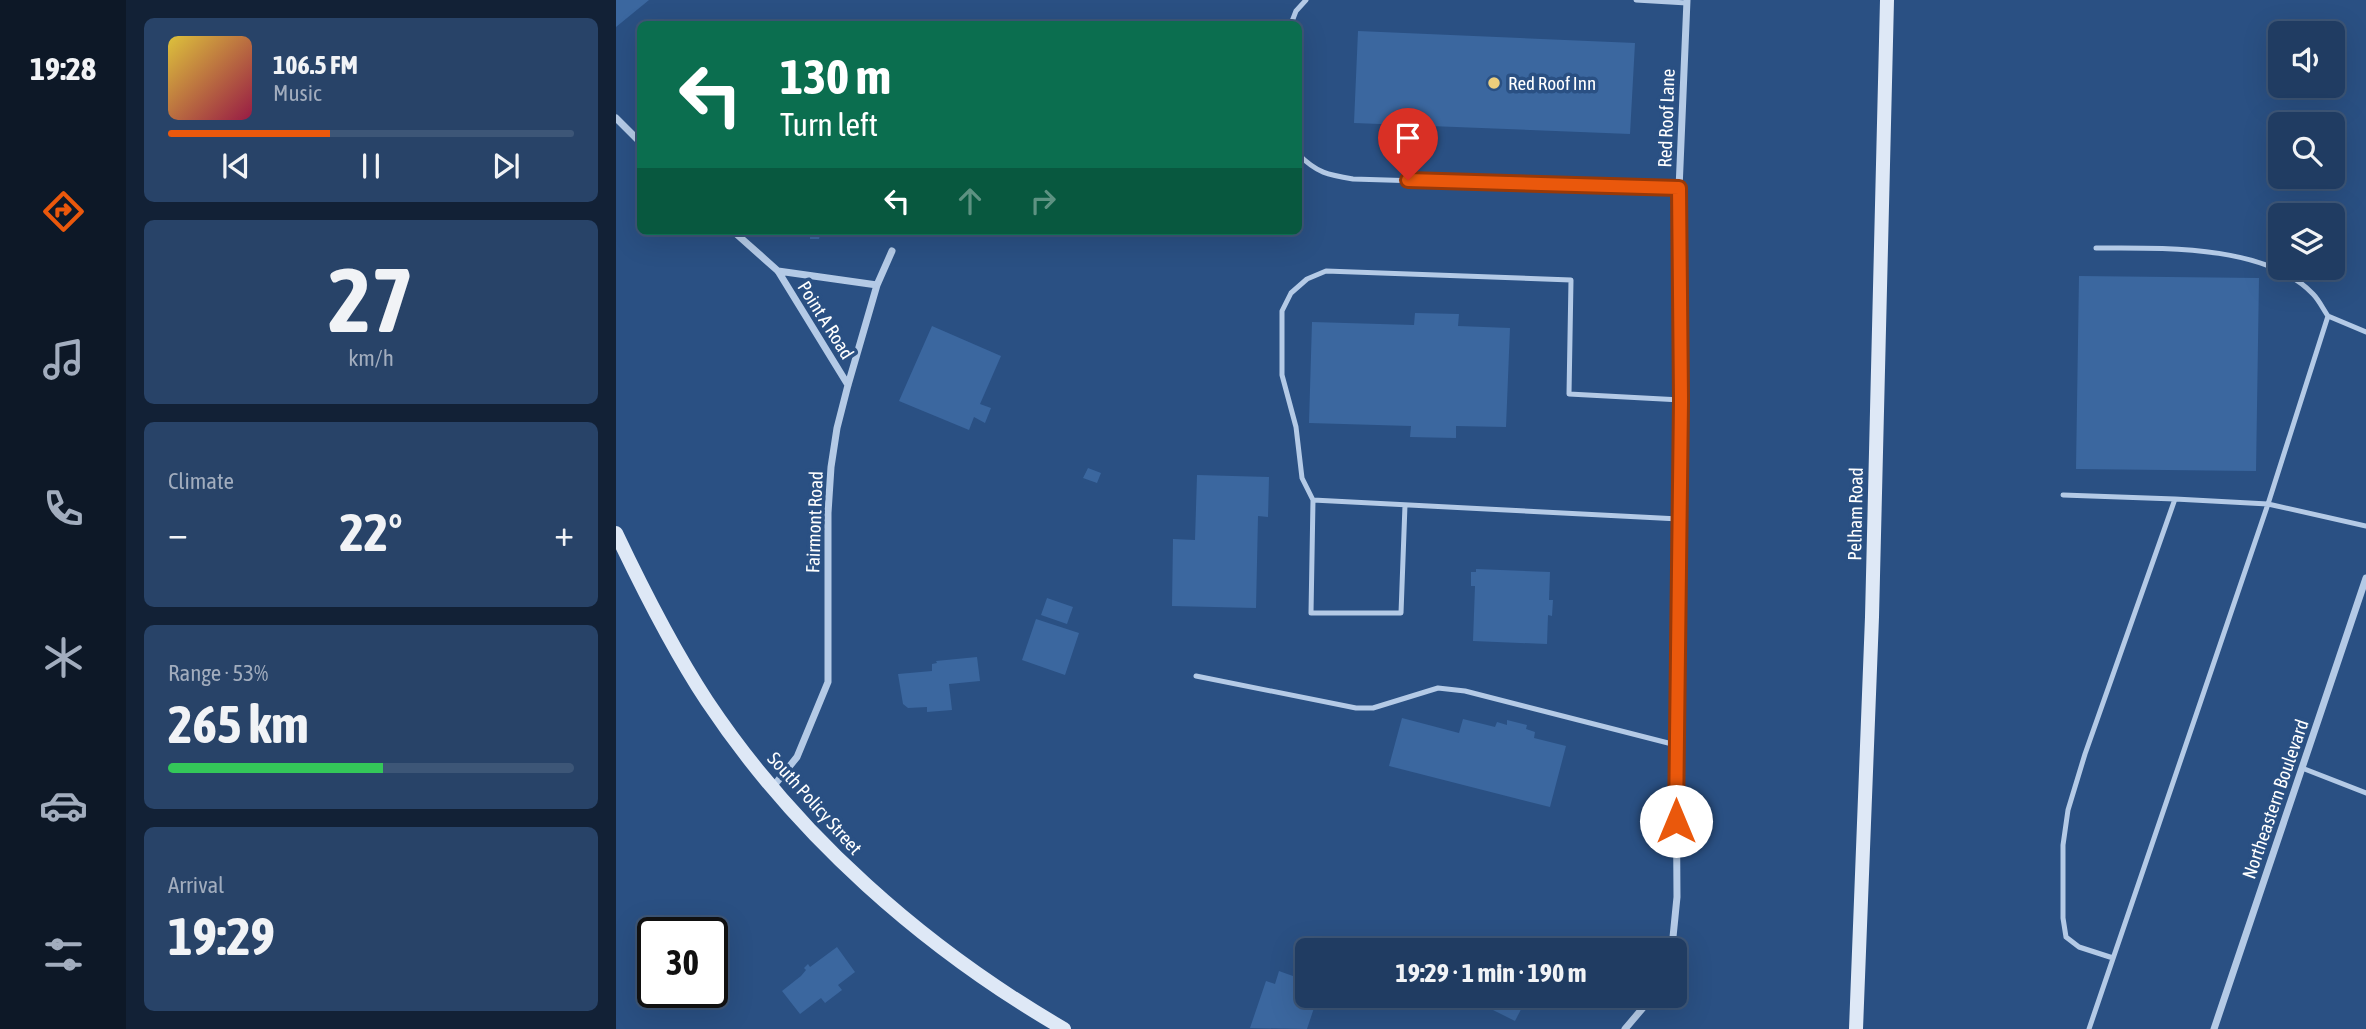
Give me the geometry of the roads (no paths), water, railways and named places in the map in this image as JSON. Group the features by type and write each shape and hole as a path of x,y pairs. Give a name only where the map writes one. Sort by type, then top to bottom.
{"main road":[{"name":"Pelham Road","path":"1856,1029 1872,617 1887,0"},
{"name":"South Policy Street","path":"616,533 649,603 706,700 772,788 851,871 938,945 998,989 1064,1029"}],"street":[{"name":"Red Roof Lane","path":"1673,938 1677,897 1676,745 1681,400 1679,188 1687,1"},
{"path":"616,118 637,139"},
{"name":"Point A Road","path":"738,235 778,271 848,385"},
{"name":"Fairmont Road","path":"772,788 797,757 828,682 828,513 837,428 877,285 892,251"},
{"name":"Point A Road","path":"778,271 877,285"},
{"name":"Northeastern Boulevard","path":"2214,1029 2366,578"},
{"path":"1625,1029 1643,1008"}],"lane":[{"path":"1292,21 1296,10 1306,0"},
{"path":"1636,0 1687,1"},
{"path":"1302,158 1312,167 1329,175 1353,179 1679,188"},
{"path":"2096,248 2171,248 2245,257 2286,274 2313,294 2328,316 2366,332"},
{"path":"1405,505 1401,613 1311,613 1313,500 1302,478 1296,427 1282,375 1282,311 1291,293 1307,279 1326,271 1571,280 1569,394 1681,400"},
{"path":"2090,1029 2268,505 2328,316"},
{"path":"2063,495 2268,505 2366,526"},
{"path":"2113,957 2079,947 2066,937 2063,918 2063,845 2068,810 2085,754 2175,499"},
{"path":"1313,500 1679,519"},
{"path":"1196,676 1356,708 1373,708 1438,688 1465,691 1676,745"},
{"path":"2302,768 2366,793"}],"place":[{"name":"Red Roof Inn","path":"1494,83"}]}
